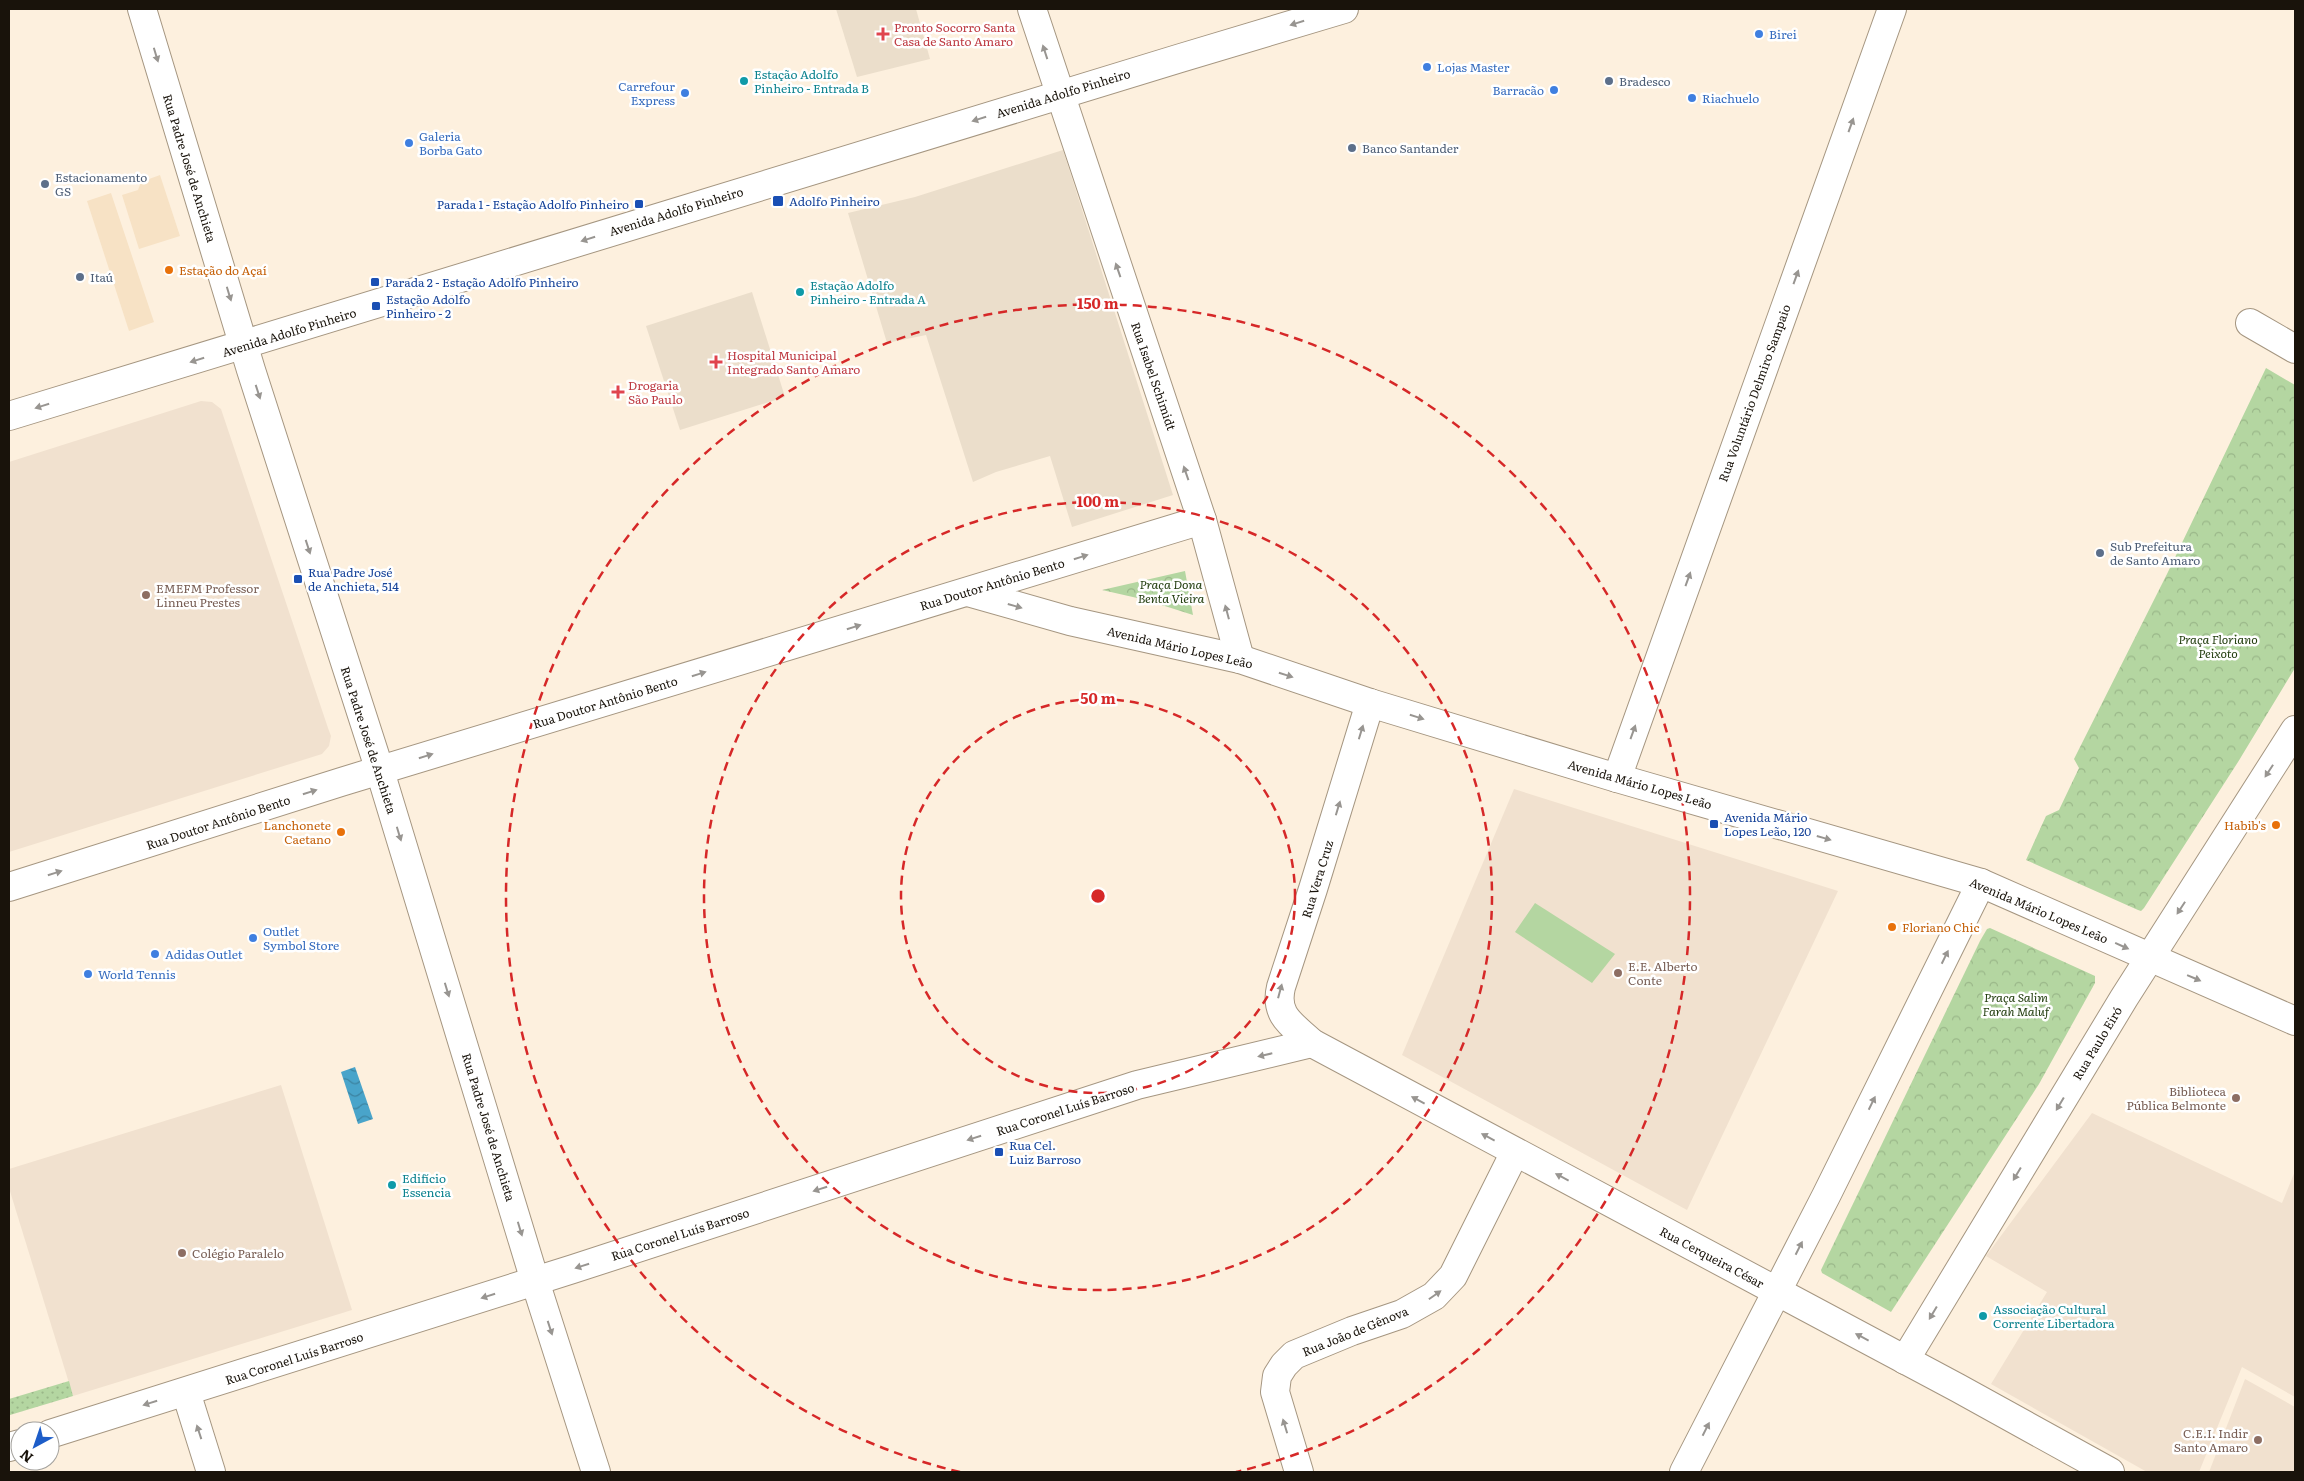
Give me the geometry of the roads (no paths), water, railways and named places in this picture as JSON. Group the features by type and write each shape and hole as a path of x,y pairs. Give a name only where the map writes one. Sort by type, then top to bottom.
{"street":[{"name":"Rua Padre José de Anchieta","path":"142,9 244,345 380,771 535,1281 596,1472"},
{"name":"Rua Isabel Schimidt","path":"1032,9 1202,520 1240,659"},
{"name":"Avenida Adolfo Pinheiro","path":"9,416 1059,94 1344,9"},
{"name":"Rua Voluntário Delmiro Sampaio","path":"1617,778 1892,9"},
{"path":"2250,323 2295,349"},
{"name":"Rua Doutor Antônio Bento","path":"9,887 380,771 1202,520"},
{"name":"Avenida Mário Lopes Leão","path":"968,592 1070,621 1240,659 1370,703 1617,778 1982,883 2295,1021"},
{"name":"Rua Vera Cruz","path":"1312,1043 1285,1018 1280,1010 1278,1000 1370,703"},
{"name":"Rua Paulo Eiró","path":"1905,1360 2149,958 2295,730"},
{"path":"1684,1472 1777,1292 1982,883"},
{"name":"Rua Cerqueira César","path":"1312,1043 1905,1360 2110,1472"},
{"name":"Rua Coronel Luís Barroso","path":"60,1431 535,1281 1136,1085 1312,1043"},
{"name":"Rua João de Gênova","path":"1299,1472 1275,1392 1276,1376 1294,1355 1352,1331 1402,1314 1444,1288 1454,1276 1515,1152"},
{"path":"186,1392 211,1472"}],"water":[{"path":"355,1067 373,1119 358,1124 341,1072"}],"place":[{"name":"Pronto Socorro Santa Casa de Santo Amaro","path":"883,34"},
{"name":"Birei","path":"1759,34"},
{"name":"Lojas Master","path":"1427,67"},
{"name":"Estação Adolfo Pinheiro - Entrada B","path":"744,81"},
{"name":"Bradesco","path":"1609,81"},
{"name":"Barracão","path":"1554,90"},
{"name":"Carrefour Express","path":"685,93"},
{"name":"Riachuelo","path":"1692,98"},
{"name":"Galeria Borba Gato","path":"409,143"},
{"name":"Banco Santander","path":"1352,148"},
{"name":"Estacionamento GS","path":"45,184"},
{"name":"Adolfo Pinheiro","path":"778,201"},
{"name":"Parada 1 - Estação Adolfo Pinheiro","path":"639,204"},
{"name":"Estação do Açaí","path":"169,270"},
{"name":"Itaú","path":"80,277"},
{"name":"Parada 2 - Estação Adolfo Pinheiro","path":"375,282"},
{"name":"Estação Adolfo Pinheiro - Entrada A","path":"800,292"},
{"name":"Estação Adolfo Pinheiro - 2","path":"376,306"},
{"name":"Hospital Municipal Integrado Santo Amaro","path":"716,362"},
{"name":"Drogaria São Paulo","path":"618,392"},
{"name":"Sub Prefeitura de Santo Amaro","path":"2100,553"},
{"name":"Rua Padre José de Anchieta, 514","path":"298,579"},
{"name":"EMEFM Professor Linneu Prestes","path":"146,595"},
{"name":"Avenida Mário Lopes Leão, 120","path":"1714,824"},
{"name":"Habib's","path":"2276,825"},
{"name":"Lanchonete Caetano","path":"341,832"},
{"name":"Floriano Chic","path":"1892,927"},
{"name":"Outlet Symbol Store","path":"253,938"},
{"name":"Adidas Outlet","path":"155,954"},
{"name":"E.E. Alberto Conte","path":"1618,973"},
{"name":"World Tennis","path":"88,974"},
{"name":"Biblioteca Pública Belmonte","path":"2236,1098"},
{"name":"Rua Cel. Luiz Barroso","path":"999,1152"},
{"name":"Edifício Essencia","path":"392,1185"},
{"name":"Colégio Paralelo","path":"182,1253"},
{"name":"Associação Cultural Corrente Libertadora","path":"1983,1316"},
{"name":"C.E.I. Indir Santo Amaro","path":"2258,1440"}],"park label":[{"name":"Praça Dona Benta Vieira","path":"1171,591"},
{"name":"Praça Floriano Peixoto","path":"2218,646"},
{"name":"Praça Salim Farah Maluf","path":"2016,1004"}]}
